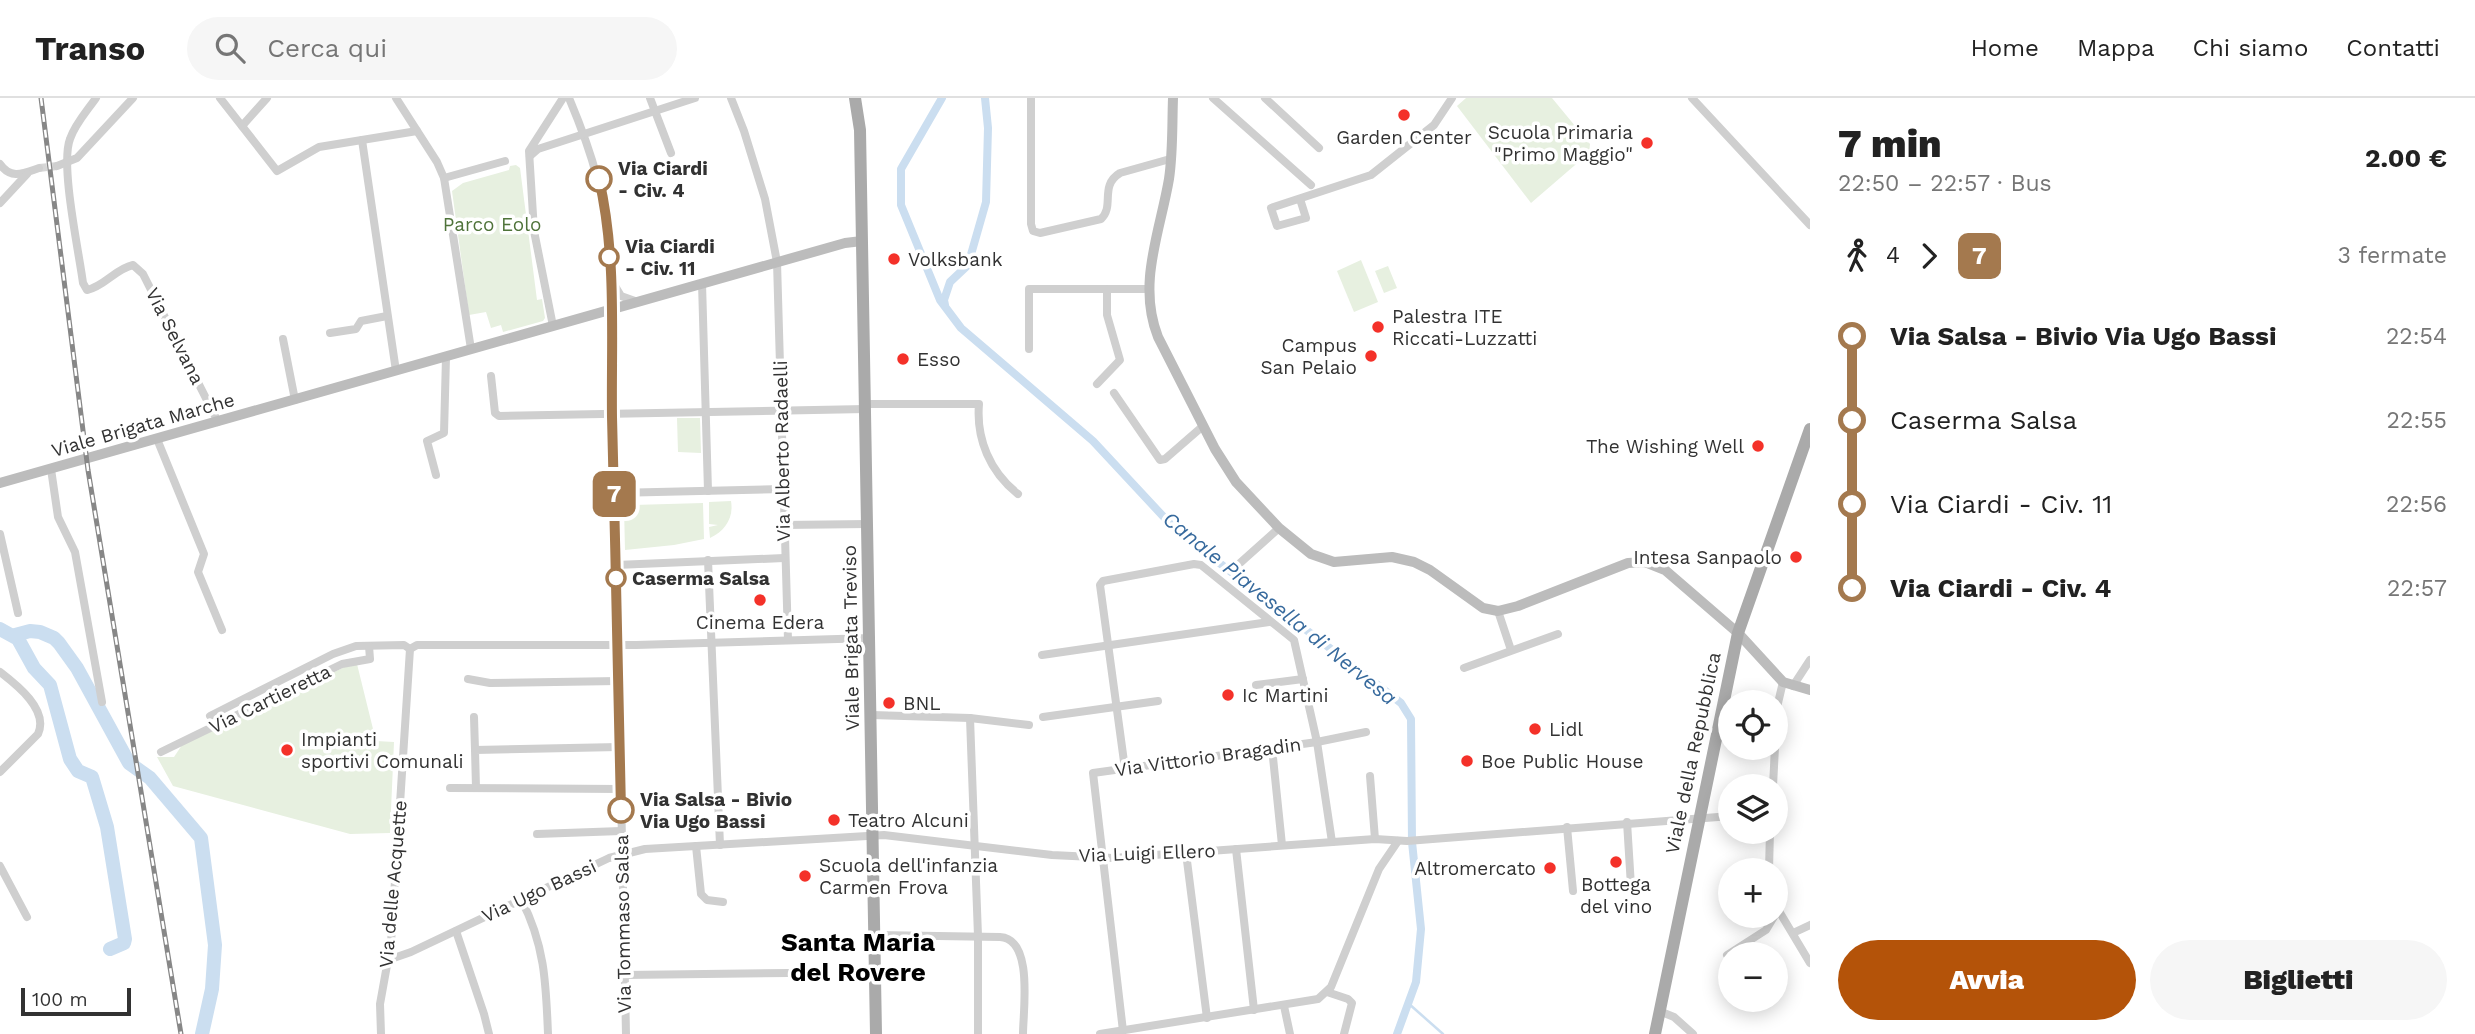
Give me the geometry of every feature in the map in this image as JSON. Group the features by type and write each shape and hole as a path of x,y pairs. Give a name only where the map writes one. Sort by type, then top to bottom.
{"main road":[{"name":"Viale Brigata Treviso","path":"855,98 860,130 876,1034"},
{"name":"Viale della Repubblica","path":"1654,1034 1738,633 1809,436"}],"street":[{"path":"68,163 70,137 96,98"},
{"path":"57,166 81,155 133,98"},
{"path":"220,98 277,171 314,149 417,131"},
{"path":"242,126 267,98"},
{"path":"396,98 444,178 471,349"},
{"path":"536,146 563,98"},
{"name":"Via Tommaso Salsa","path":"569,98 603,197 611,279 626,1034"},
{"path":"650,98 671,153"},
{"path":"553,326 534,230 530,148 695,98"},
{"name":"Via Alberto Radaelli","path":"732,98 765,199 777,262 788,640"},
{"path":"1031,98 1033,231 1040,233 1101,219 1106,215 1109,182 1114,176 1170,159"},
{"path":"1173,98 1167,187 1152,257 1150,309 1155,328 1203,426 1236,482 1279,528 1311,554 1334,562 1392,557 1414,562 1430,570 1483,608 1499,611 1628,562 1645,562 1665,570 1738,633 1788,684 1810,691"},
{"path":"1213,98 1311,185"},
{"path":"1265,98 1319,148"},
{"path":"1300,199 1306,218 1277,226 1271,208 1371,176 1434,125 1452,98"},
{"path":"1692,98 1810,225"},
{"path":"362,140 396,371"},
{"path":"444,178 505,161"},
{"name":"Via Selvana","path":"68,163 70,197 83,283 87,290 95,288 122,267 133,265 143,274 218,422"},
{"path":"2,167 16,175 39,168"},
{"path":"2,167 10,179 10,192"},
{"path":"0,203 29,172"},
{"name":"Viale Brigata Marche","path":"0,483 702,283 845,243 862,241"},
{"path":"845,243 862,259"},
{"path":"611,279 621,296 638,302"},
{"path":"702,283 708,491"},
{"path":"1029,349 1029,289 1149,289"},
{"path":"1097,384 1120,360 1107,316 1107,289"},
{"path":"330,333 356,330 361,321 387,316"},
{"path":"284,340 295,400"},
{"path":"436,475 427,441 444,433 446,356"},
{"path":"491,376 497,415 781,411 979,404 978,422 991,464 1007,485 1018,494"},
{"path":"1114,393 1160,460 1165,459 1203,426"},
{"path":"157,439 204,554 198,572 222,630"},
{"path":"51,469 58,517 75,552 102,702"},
{"path":"614,493 783,489"},
{"path":"783,525 868,524"},
{"path":"1240,563 1279,528"},
{"path":"0,534 18,613"},
{"path":"615,565 784,558"},
{"path":"708,560 720,845"},
{"path":"1125,769 1100,585 1102,581 1194,564 1201,565 1294,640 1317,742 1332,842"},
{"path":"1499,611 1511,650"},
{"path":"1042,655 1269,622"},
{"path":"1464,667 1558,634"},
{"path":"410,649 417,645 617,645 871,638"},
{"name":"Via Cartieretta","path":"210,716 333,654 356,646 404,645 410,649"},
{"name":"Via Cartieretta","path":"161,752 342,664 370,659 369,646"},
{"name":"Via delle Acquette","path":"381,1034 380,1004 388,960 410,649"},
{"path":"1785,690 1810,660"},
{"path":"0,672 27,695 34,705 41,727 38,734 0,772"},
{"path":"468,679 490,682 618,681"},
{"path":"1256,685 1303,679"},
{"path":"1043,717 1158,701"},
{"path":"872,715 970,718 1030,725"},
{"path":"474,717 476,788"},
{"path":"970,718 978,936 978,1034"},
{"name":"Via Vittorio Bragadin","path":"1102,858 1093,773 1317,742 1366,732"},
{"path":"475,750 620,747"},
{"path":"1272,748 1282,845"},
{"path":"1370,776 1375,839"},
{"path":"450,788 620,789"},
{"name":"Via Luigi Ellero","path":"874,834 1102,858 1375,839 1420,840 1718,817"},
{"path":"1627,822 1632,886"},
{"path":"1567,827 1573,891"},
{"path":"537,834 621,831"},
{"name":"Via Ugo Bassi","path":"388,960 622,853 645,849 874,834"},
{"path":"1103,1034 1139,1031 1312,1002 1327,992 1335,979 1379,869 1403,841"},
{"path":"696,846 701,894 707,900 723,902"},
{"path":"1236,849 1254,1010"},
{"path":"1186,853 1206,1018"},
{"path":"1102,858 1123,1031"},
{"path":"0,866 27,917"},
{"path":"522,900 537,935 544,962 548,1034"},
{"path":"1793,933 1810,925"},
{"path":"1788,927 1810,962"},
{"path":"1747,942 1767,928"},
{"path":"456,931 484,1013 488,1034"},
{"path":"876,936 1006,937 1020,953 1025,976 1023,1034"},
{"path":"625,975 789,973"},
{"path":"1327,992 1352,1003 1345,1034"},
{"path":"1284,1006 1290,1034"},
{"path":"1659,1011 1674,1017 1693,1034"},
{"path":"1181,1022 1183,1034"}],"green space":[{"path":"1466,98 1552,98 1590,144 1589,153 1531,203 1457,106"},
{"name":"Parco Eolo","path":"516,165 520,168 537,300 542,299 545,318 543,321 503,332 501,325 491,328 486,312 469,315 452,191 463,183 509,170 510,166"},
{"path":"1361,260 1378,302 1354,312 1337,271"},
{"path":"1388,266 1397,288 1384,293 1375,271"},
{"path":"677,418 700,418 701,453 678,452"},
{"path":"731,501 731,513 727,523 720,532 710,538 709,527 718,525 709,524 709,502"},
{"path":"628,503 703,503 704,539 625,550 624,507"},
{"name":"Impianti sportivi Comunali","path":"355,662 376,741 394,742 390,833 350,834 173,786 157,757 174,757 182,745"}],"waterway":[{"name":"Canale Piavesella di Nervesa","path":"942,98 901,169 901,205 940,300 961,328 1093,441 1174,528 1401,703 1411,719 1412,842 1421,929 1416,982 1397,1034"},
{"name":"Canale Piavesella di Nervesa","path":"945,305 950,282 968,265 986,202 988,128 985,98"},
{"path":"0,629 18,639 34,668 50,685 70,759 78,771 92,777 107,827 125,939 124,943 110,949"},
{"path":"15,635 30,631 40,632 59,643 77,668 129,763 150,778 201,838 215,945 212,989 202,1034"},
{"path":"1408,1003 1443,1034"}],"tunnel":[{"path":"39,168 57,166"}],"railway":[{"path":"41,98 88,470 181,1034"}],"bus line":[{"name":"7","path":"599,179 608,239 612,309 621,810"}],"place":[{"name":"Garden Center","path":"1404,115"},
{"name":"Scuola Primaria \"Primo Maggio\"","path":"1647,143"},
{"name":"Via Ciardi - Civ. 4","path":"599,179"},
{"name":"Via Ciardi - Civ. 11","path":"609,257"},
{"name":"Volksbank","path":"894,259"},
{"name":"Palestra ITE Riccati-Luzzatti","path":"1378,327"},
{"name":"Campus San Pelaio","path":"1371,356"},
{"name":"Esso","path":"903,359"},
{"name":"The Wishing Well","path":"1758,446"},
{"name":"Intesa Sanpaolo","path":"1796,557"},
{"name":"Caserma Salsa","path":"616,578"},
{"name":"Cinema Edera","path":"760,600"},
{"name":"Ic Martini","path":"1228,695"},
{"name":"BNL","path":"889,703"},
{"name":"Lidl","path":"1535,729"},
{"name":"Impianti sportivi Comunali","path":"287,750"},
{"name":"Boe Public House","path":"1467,761"},
{"name":"Via Salsa - Bivio Via Ugo Bassi","path":"621,810"},
{"name":"Teatro Alcuni","path":"834,820"},
{"name":"Bottega del vino","path":"1616,862"},
{"name":"Altromercato","path":"1550,868"},
{"name":"Scuola dell'infanzia Carmen Frova","path":"805,876"}],"district":[{"name":"Santa Maria del Rovere","path":"858,957"}]}
